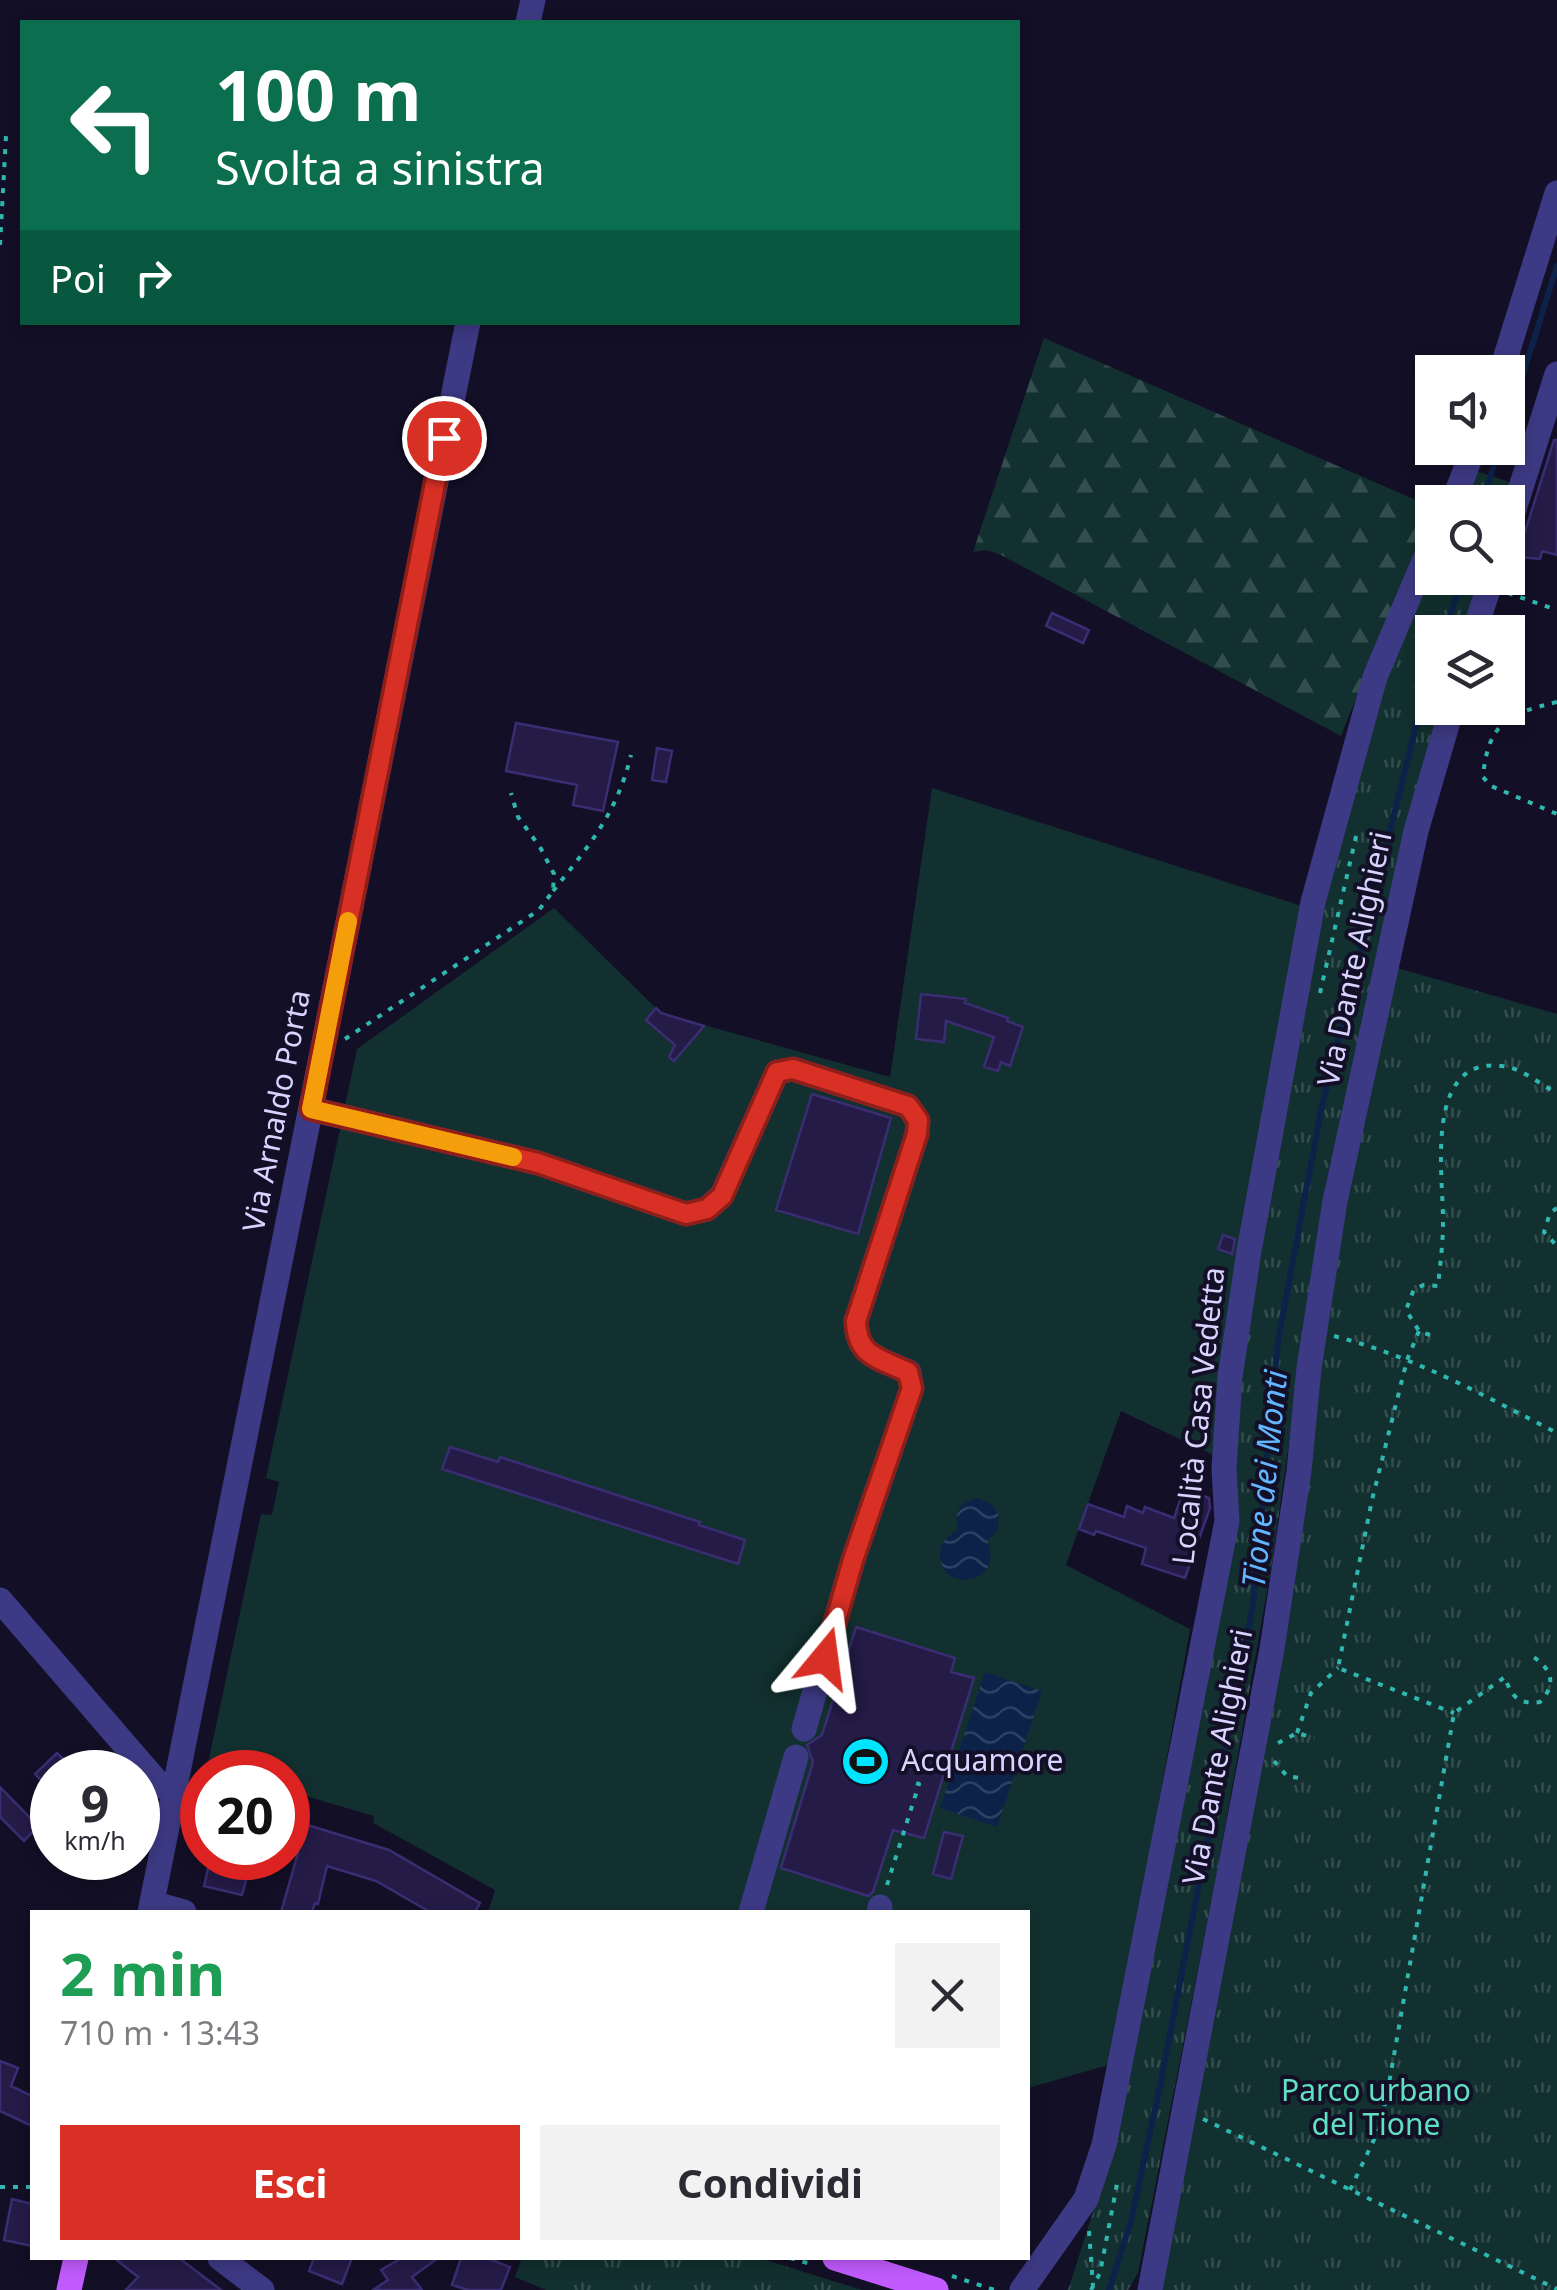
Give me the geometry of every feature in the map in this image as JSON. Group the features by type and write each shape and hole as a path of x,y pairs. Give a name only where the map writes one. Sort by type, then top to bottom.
{"main road":[{"path":"69,2290 76,2260"},
{"path":"841,2260 936,2290"}],"street":[{"path":"1507,355 1557,193"},
{"name":"Via Arnaldo Porta","path":"151,1908 467,325"},
{"path":"1522,485 1557,374"},
{"name":"Località Casa Vedetta","path":"1022,2290 1086,2199 1104,2145 1227,1521 1224,1469 1232,1359 1248,1251 1313,902 1375,677 1415,582"},
{"name":"Via Dante Alighieri","path":"1150,2290 1272,1649 1336,1201 1412,850 1447,725"},
{"path":"311,1109 538,1163 686,1214 707,1209 722,1196 777,1072 793,1069 908,1106 918,1120 917,1134 856,1321 856,1339 865,1351 908,1372 912,1388 853,1560 804,1729"},
{"path":"0,1600 156,1782 174,1794"},
{"path":"752,1910 796,1757"},
{"path":"223,2260 262,2290"}],"path":[{"path":"0,244 6,136"},
{"path":"1521,595 1557,610"},
{"path":"1557,702 1506,720 1486,745 1482,776 1491,786 1557,814"},
{"path":"340,1042 539,910 604,824 622,791 631,756"},
{"path":"511,794 518,817 554,874 552,891"},
{"path":"1430,1335 1419,1331 1406,1310 1414,1289 1438,1286 1443,1224 1441,1130 1445,1106 1466,1073 1482,1066 1516,1069 1557,1093"},
{"path":"1557,1208 1550,1213 1544,1232 1557,1246"},
{"path":"1306,1779 1287,1776 1274,1762 1277,1743 1296,1733 1310,1693 1338,1668 1372,1500 1407,1360 1419,1331"},
{"path":"1315,1332 1378,1348 1407,1360 1557,1433"},
{"path":"1350,2190 1378,2130 1387,2095 1454,1712 1505,1677 1511,1694 1521,1702 1540,1702 1550,1693 1553,1680 1549,1669 1532,1656"},
{"path":"1338,1668 1454,1712"},
{"path":"1550,1693 1557,1697"},
{"path":"1296,1733 1314,1738"},
{"path":"879,1910 919,1784 916,1783"},
{"path":"1185,2110 1557,2290"},
{"path":"0,2187 30,2187"},
{"path":"1086,2199 1093,2286"}],"green space":[{"path":"1044,338 1415,500 1415,550 1341,736 999,554 973,552"},
{"path":"1476,471 1513,483 1512,485 1469,485"},
{"path":"1419,595 1479,595 1472,615 1415,615 1415,725 1438,725 1421,780 1326,1182 1271,1569 1214,1888 1138,2273 1128,2290 1068,2290 1111,2157 1234,1457 1241,1368 1263,1220 1326,895 1390,665"},
{"path":"932,788 1305,907 1213,1455 1121,1411 1066,1565 1190,1629 1112,2064 1030,2087 1030,1910 489,1910 495,1890 373,1823 374,1816 310,1797 310,1750 211,1750 261,1514 272,1515 279,1482 266,1478 357,1049 554,908 661,1013 890,1077"},
{"name":"Parco urbano del Tione","path":"1397,968 1557,1014 1557,2290 1162,2290 1349,1181"},
{"path":"521,2260 766,2260 862,2290 546,2290 515,2277"}],"water":[{"path":"978,1498 993,1505 999,1524 987,1541 988,1567 980,1575 960,1580 943,1567 940,1550 958,1530 959,1509"},
{"path":"985,1672 1042,1691 997,1827 940,1808"}],"building":[{"path":"1557,440 1557,555 1542,551 1540,559 1525,558 1525,532"},
{"path":"1052,613 1089,630 1083,643 1046,626"},
{"path":"516,723 618,742 603,811 573,805 577,785 506,771"},
{"path":"657,748 672,751 666,782 652,780"},
{"path":"921,994 966,999 965,1003 1023,1027 1010,1066 1001,1062 998,1071 984,1067 994,1037 946,1021 944,1042 916,1039"},
{"path":"656,1008 704,1026 674,1061 669,1057 675,1045 646,1020"},
{"path":"812,1094 891,1118 858,1234 776,1210"},
{"path":"1223,1235 1235,1239 1232,1254 1218,1249"},
{"path":"450,1447 498,1462 500,1457 745,1540 738,1564 442,1469"},
{"path":"1184,1489 1209,1498 1210,1508 1185,1578 1142,1564 1146,1548 1079,1529 1088,1504 1124,1517 1127,1506 1143,1513 1145,1507 1174,1518"},
{"name":"Acquamore","path":"856,1627 955,1658 951,1672 974,1678 924,1838 893,1830 873,1892 868,1896 781,1868 813,1762 807,1745 822,1735"},
{"path":"0,1787 30,1818 30,1835 24,1841 0,1817"},
{"path":"310,1826 389,1850 480,1903 476,1910 427,1910 376,1881 327,1866 318,1904 313,1910 282,1910 290,1880 310,1880"},
{"path":"944,1832 963,1836 951,1879 933,1874"},
{"path":"205,1880 246,1880 242,1895 204,1886"},
{"path":"0,2061 18,2068 11,2086 30,2095 30,2125 0,2111"},
{"path":"12,2199 30,2204 30,2246 4,2240"},
{"path":"117,2260 182,2260 221,2290 126,2290 138,2277"},
{"path":"313,2260 351,2260 342,2284 309,2271"},
{"path":"398,2260 435,2260 412,2277 422,2290 373,2290 388,2280 381,2270"},
{"path":"460,2260 492,2260 510,2267 501,2290 468,2290 452,2285"}],"waterway":[{"name":"Tione dei Monti","path":"1525,368 1557,266"},
{"name":"Tione dei Monti","path":"1488,485 1494,465"},
{"name":"Tione dei Monti","path":"1450,615 1457,595"},
{"name":"Tione dei Monti","path":"1109,2290 1131,2221 1159,2091 1253,1605 1278,1341 1321,1110 1416,725"}],"slow traffic":[{"path":"348,921 311,1109 513,1157"}],"place":[{"name":"Acquamore","path":"866,1761"}],"route":[{"path":"444,438 311,1109 538,1163 686,1214 707,1209 722,1196 777,1072 793,1069 908,1106 918,1120 917,1134 856,1321 856,1339 865,1351 908,1372 912,1388 853,1560 825,1658"}]}
